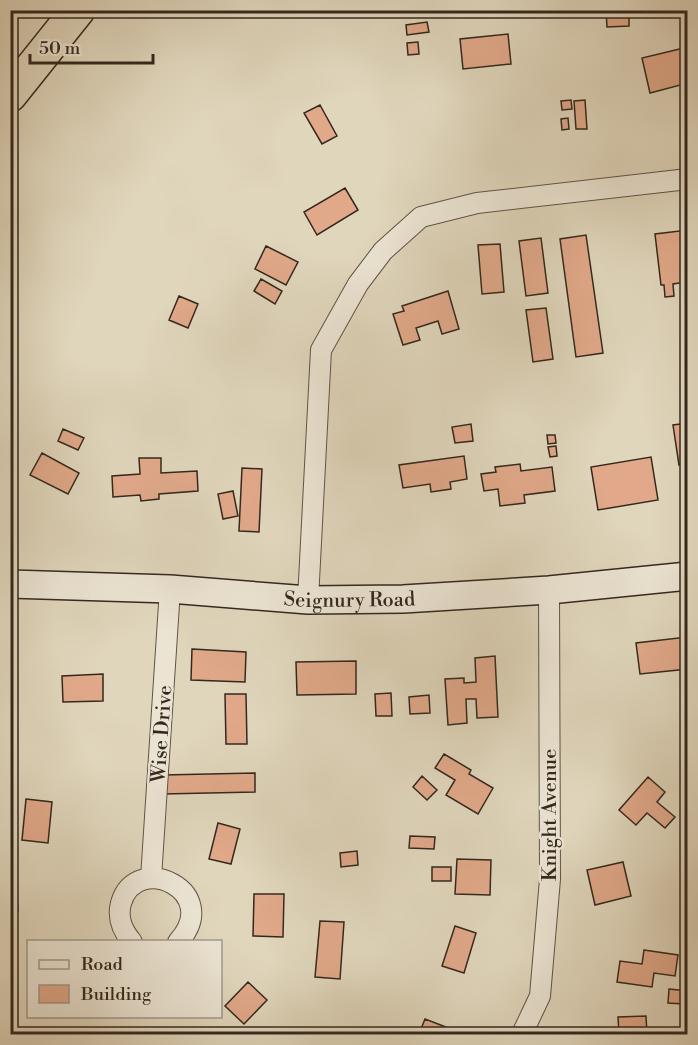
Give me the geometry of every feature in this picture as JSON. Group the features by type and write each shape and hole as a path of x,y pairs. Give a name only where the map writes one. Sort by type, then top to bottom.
{"highway":[{"path":"10,95 78,10"}],"main road":[{"name":"Seignury Road","path":"10,584 171,589 308,600 402,599 549,590 687,576"}],"street":[{"path":"308,600 321,350 358,284 383,251 421,217 454,208 477,203 687,179"},
{"name":"Wise Drive","path":"151,878 171,589"},
{"name":"Knight Avenue","path":"522,1035 540,996 550,879 549,590"},
{"path":"130,940 124,933 120,922 119,910 123,898 130,889 151,878 174,883 189,900 190,923 180,940"}],"building":[{"path":"606,10 629,10 629,26 607,27"},
{"path":"427,22 429,32 407,35 406,25"},
{"path":"508,34 511,64 463,69 460,39"},
{"path":"418,42 419,54 408,55 407,43"},
{"path":"688,47 688,83 650,93 642,58"},
{"path":"571,100 572,109 562,110 561,101"},
{"path":"585,100 587,129 576,129 574,101"},
{"path":"320,105 337,136 322,144 304,113"},
{"path":"568,118 569,129 562,130 561,119"},
{"path":"345,188 358,210 317,235 304,212"},
{"path":"688,230 688,291 686,282 673,284 674,296 665,297 664,285 661,285 655,234"},
{"path":"586,235 603,353 576,357 560,239"},
{"path":"541,238 548,293 526,296 519,241"},
{"path":"500,244 504,292 482,294 478,245"},
{"path":"266,246 298,262 286,285 255,269"},
{"path":"261,279 282,291 275,304 254,291"},
{"path":"448,291 459,329 442,334 438,321 416,328 420,340 403,345 393,314 404,311 402,306"},
{"path":"179,296 198,304 188,328 169,320"},
{"path":"546,308 553,359 533,362 526,310"},
{"path":"688,423 688,463 679,465 673,425"},
{"path":"471,424 473,441 455,443 452,427"},
{"path":"63,429 84,438 78,450 58,441"},
{"path":"547,435 555,435 556,443 548,444"},
{"path":"556,446 557,456 550,457 548,447"},
{"path":"42,453 79,473 68,494 30,475"},
{"path":"464,456 467,479 450,482 451,489 431,492 430,484 403,488 399,465"},
{"path":"651,457 658,500 598,510 591,467"},
{"path":"139,458 161,458 161,473 197,471 198,491 159,494 159,499 141,501 140,495 113,497 112,476 140,474"},
{"path":"520,464 521,471 552,467 555,491 524,495 525,503 500,506 498,489 484,491 481,474 496,472 495,467"},
{"path":"242,468 262,469 259,532 239,531"},
{"path":"688,476 688,496 683,477"},
{"path":"233,491 238,516 223,519 218,494"},
{"path":"687,637 688,669 640,674 636,643"},
{"path":"192,649 246,652 245,682 191,680"},
{"path":"495,656 498,717 477,718 476,699 466,699 467,723 448,725 445,679 464,678 464,683 476,682 475,658"},
{"path":"356,661 356,694 297,695 296,662"},
{"path":"10,671 14,700 10,700"},
{"path":"103,674 103,701 63,702 62,676"},
{"path":"391,693 392,716 376,716 375,694"},
{"path":"225,694 246,694 247,744 226,744"},
{"path":"429,695 430,713 410,714 409,697"},
{"path":"444,754 471,770 469,774 493,788 478,814 446,795 455,780 435,768"},
{"path":"255,773 255,792 163,794 163,775"},
{"path":"422,776 437,790 427,800 413,787"},
{"path":"648,777 665,792 657,802 675,817 665,828 647,813 636,825 619,810"},
{"path":"26,799 52,802 48,843 22,840"},
{"path":"218,823 240,829 231,864 209,859"},
{"path":"410,836 435,837 434,849 409,848"},
{"path":"357,851 358,865 341,867 340,853"},
{"path":"457,859 491,860 490,895 455,894"},
{"path":"623,862 631,896 595,905 587,870"},
{"path":"432,867 451,867 451,881 432,881"},
{"path":"254,894 284,894 283,937 253,936"},
{"path":"17,896 18,911 10,912 10,897"},
{"path":"320,921 344,922 340,979 315,977"},
{"path":"455,926 476,933 464,973 442,966"},
{"path":"644,950 678,955 675,976 654,973 652,987 617,982 620,961 642,964"},
{"path":"248,982 267,1000 244,1024 225,1006"},
{"path":"669,989 688,991 688,1013 683,1012 684,1004 668,1003"},
{"path":"646,1016 647,1034 619,1034 618,1017"},
{"path":"425,1019 464,1034 419,1034"}]}
